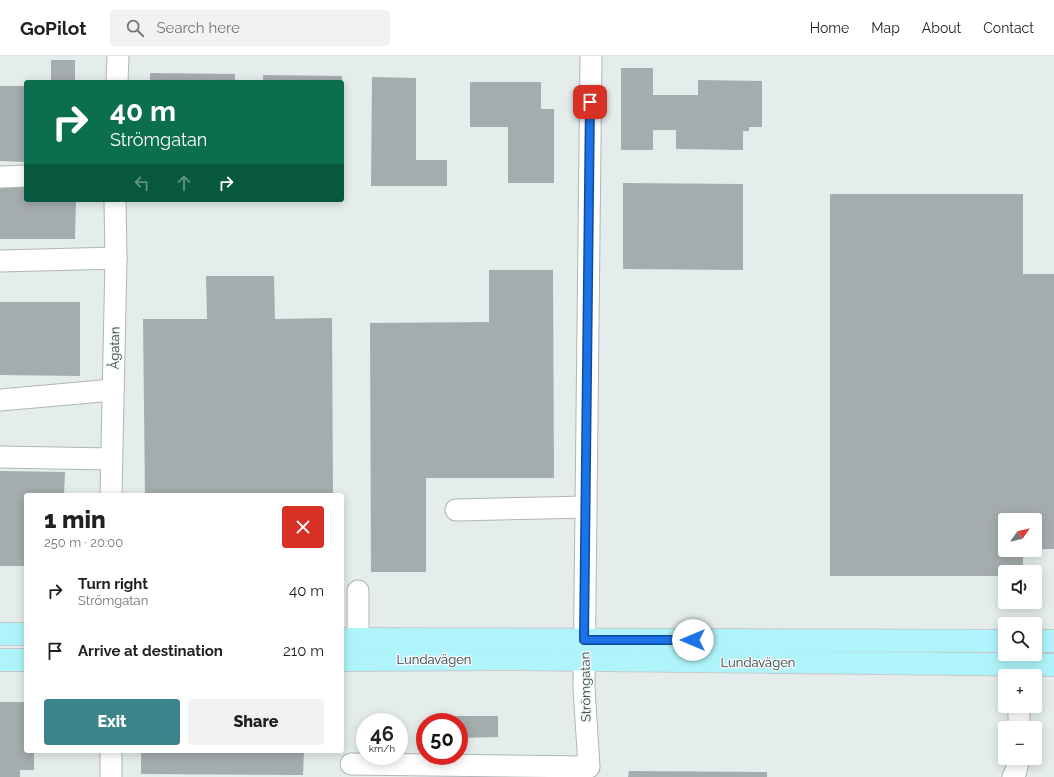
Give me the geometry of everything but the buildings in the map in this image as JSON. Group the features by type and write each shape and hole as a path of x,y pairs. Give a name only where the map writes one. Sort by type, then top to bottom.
{"main road":[{"path":"0,634 24,634"},
{"name":"Lundavägen","path":"350,639 584,650 1054,665"},
{"name":"Lundavägen","path":"344,660 505,659 584,650 998,641"},
{"path":"1042,641 1054,641"},
{"path":"0,660 24,660"}],"street":[{"path":"117,80 118,56"},
{"name":"Strömgatan","path":"351,764 589,767 584,688 584,650 591,56"},
{"path":"0,177 24,176"},
{"name":"Ågatan","path":"111,493 116,258 115,202"},
{"path":"0,261 116,258"},
{"path":"0,400 113,390"},
{"path":"0,457 111,459"},
{"path":"456,510 586,507"},
{"path":"350,639 358,591"},
{"path":"111,753 111,777"},
{"path":"1013,777 1017,765"}],"route":[{"path":"590,102 584,640 693,640"}]}
